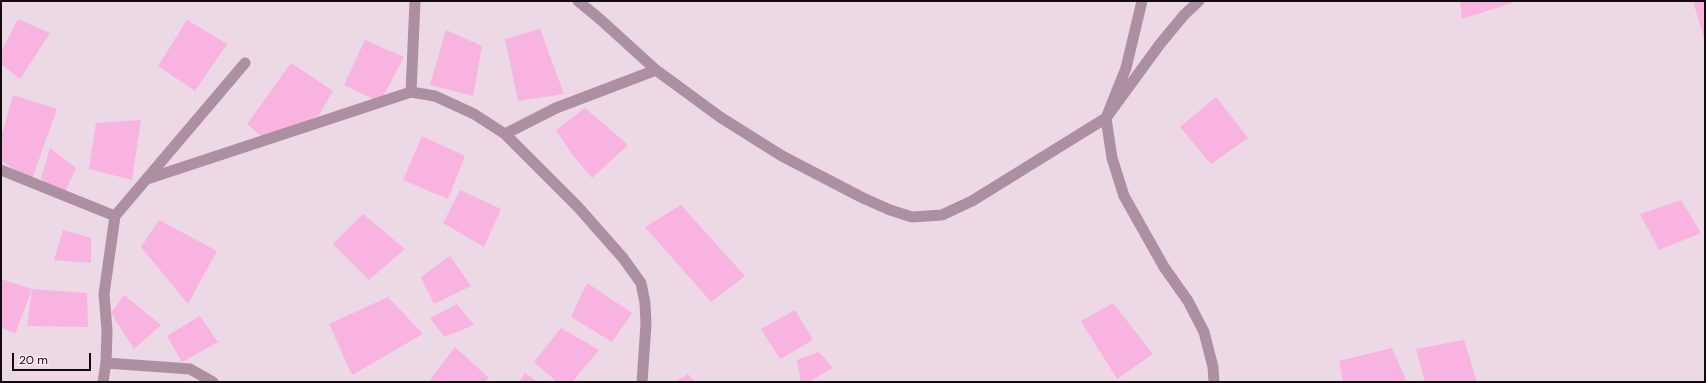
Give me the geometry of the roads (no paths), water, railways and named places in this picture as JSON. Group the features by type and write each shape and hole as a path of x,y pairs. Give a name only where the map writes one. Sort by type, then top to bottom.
{"street":[{"path":"411,92 415,1"},
{"path":"578,1 656,70 720,117 782,156 863,198 890,210 912,217 942,215 972,201 1106,118 1160,44 1184,15 1199,1"},
{"path":"1142,1 1126,68 1106,118 1112,158 1124,196 1164,267 1188,301 1204,332 1213,367 1214,382"},
{"path":"103,382 106,364 107,330 104,294 115,216 245,63"},
{"path":"505,134 556,108 656,70"},
{"path":"147,179 411,92 435,96 474,114 505,134 578,206 623,258 641,283 645,303 646,324 642,382"},
{"path":"1,170 115,216"},
{"path":"106,364 190,369 213,382"}]}
